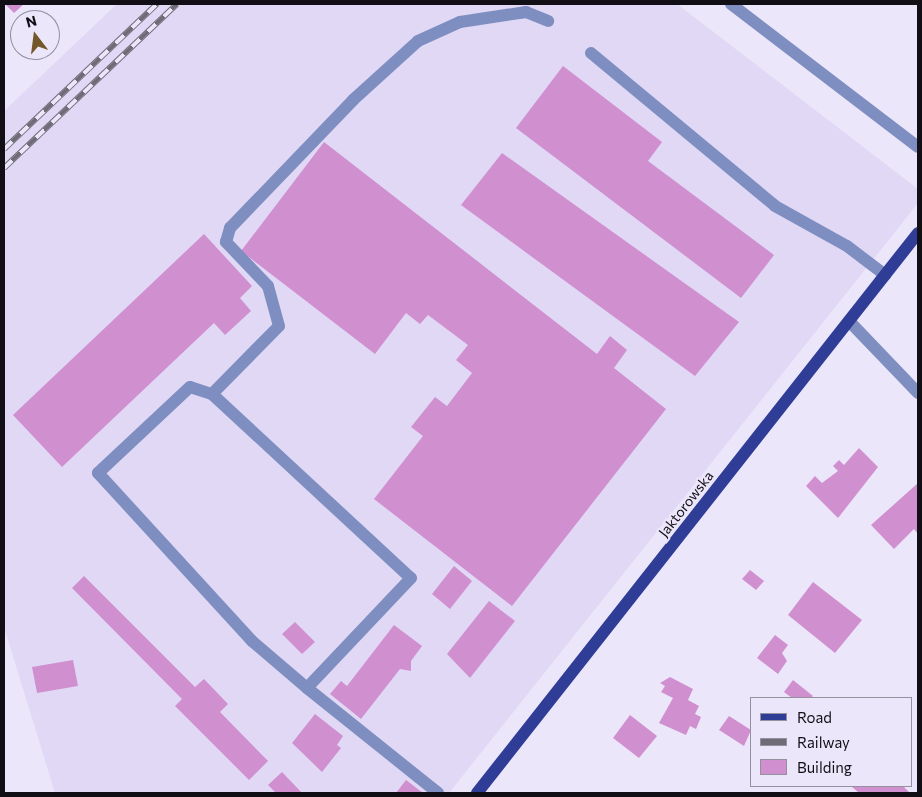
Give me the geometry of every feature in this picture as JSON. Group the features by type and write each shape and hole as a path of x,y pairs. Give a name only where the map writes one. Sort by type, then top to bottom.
{"main road":[{"name":"Jaktorowska","path":"477,793 918,233"}],"street":[{"path":"731,4 918,147"},
{"path":"212,394 280,326 268,286 226,242 230,228 353,100 418,41 460,22 526,12 548,21"},
{"path":"591,53 776,206 847,246 885,275"},
{"path":"849,321 918,393"},
{"path":"307,688 411,578 212,394 190,387 98,473 252,641 307,688 438,793"}],"shaded area":[{"path":"117,4 677,4 918,189 918,203 449,793 55,793 4,627 4,111"}],"building":[{"path":"5,4 24,4 17,10 11,10"},
{"path":"563,66 662,142 648,161 774,255 741,298 516,128"},
{"path":"324,142 597,354 610,336 627,350 614,368 666,409 512,606 374,499 423,436 411,427 435,397 447,406 472,373 456,360 468,345 428,315 420,324 406,313 375,354 241,251"},
{"path":"502,153 739,322 695,376 461,205"},
{"path":"204,234 252,286 240,298 251,311 225,335 214,323 62,467 13,415"},
{"path":"859,448 878,467 838,518 806,486 815,476 822,483 838,471 833,466 839,460 844,465"},
{"path":"918,483 918,534 914,529 894,549 871,525"},
{"path":"454,566 472,581 450,609 432,594"},
{"path":"750,570 764,581 756,590 742,579"},
{"path":"84,576 195,687 204,679 228,704 220,712 268,761 249,780 175,706 182,699 72,588"},
{"path":"813,582 862,620 835,653 788,615"},
{"path":"489,601 515,621 470,678 447,654"},
{"path":"295,622 315,642 302,654 282,634"},
{"path":"394,625 422,646 411,661 411,671 400,669 361,719 330,694 341,681 347,686"},
{"path":"775,635 788,645 782,653 787,661 778,674 757,658"},
{"path":"73,660 78,686 37,693 32,667"},
{"path":"670,677 693,689 688,700 699,706 695,714 701,717 696,729 690,726 686,735 659,723 673,698 661,692 665,686 660,683"},
{"path":"793,680 813,696 791,697 784,692"},
{"path":"315,714 343,736 337,745 341,748 322,772 292,743"},
{"path":"630,715 657,736 639,758 613,738"},
{"path":"729,716 750,729 750,732 744,746 719,730"},
{"path":"282,772 302,793 276,793 268,785"},
{"path":"406,780 423,793 396,793"},
{"path":"852,787 904,787 910,793 859,793"}],"railway":[{"path":"4,149 157,4"},
{"path":"4,168 177,4"}]}
